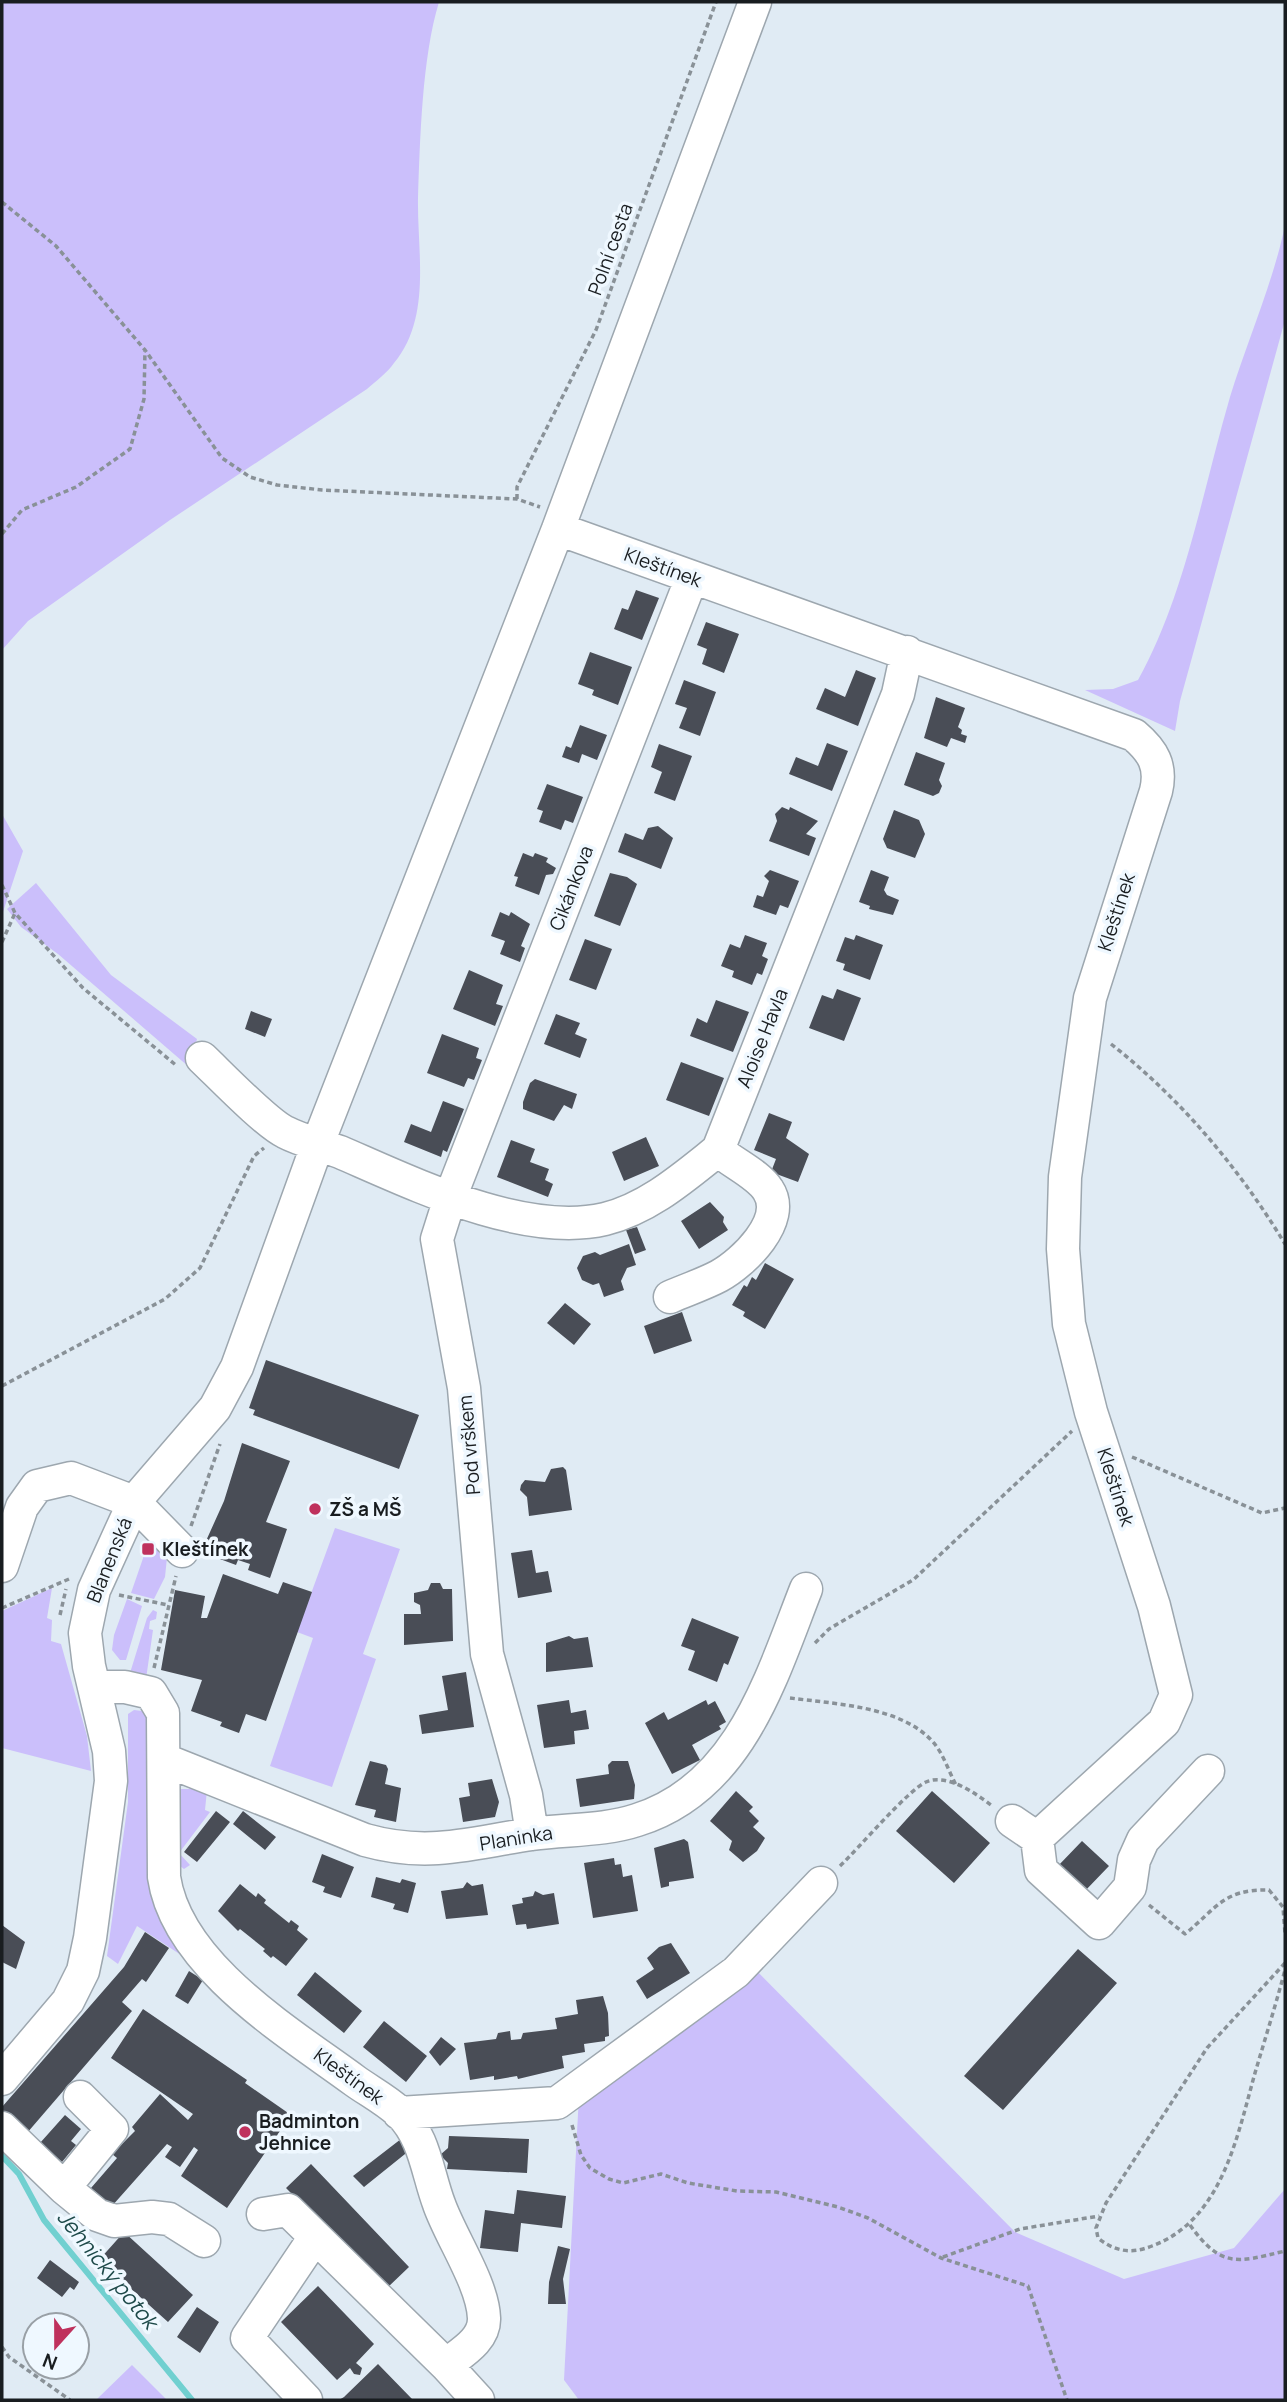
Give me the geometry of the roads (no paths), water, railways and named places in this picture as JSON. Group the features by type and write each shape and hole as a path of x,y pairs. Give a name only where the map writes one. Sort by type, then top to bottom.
{"street":[{"name":"Blanenská","path":"2,2079 68,2001 83,1971 100,1879 111,1781 109,1751 94,1688 85,1633 88,1612 103,1567 134,1502 215,1408 226,1391 318,1143 558,529 755,2"},
{"name":"Kleštínek","path":"558,529 1134,735 1147,746 1155,759 1160,777 1095,978 1086,1025 1065,1177 1063,1248 1069,1324 1091,1412 1154,1606 1176,1695 1164,1722 1025,1830 1041,1870 1099,1923 1130,1886 1134,1860 1143,1840 1208,1771"},
{"name":"Cikánkova","path":"450,1198 692,578"},
{"name":"Aloise Havla","path":"718,1150 898,694 907,652"},
{"path":"191,1064 283,1132 318,1143 450,1198 544,1222 575,1223 606,1218 636,1207 671,1187 718,1150 769,1190 773,1207 767,1229 743,1259 721,1275 670,1297"},
{"name":"Pod vrškem","path":"450,1198 438,1239 464,1388 487,1654 526,1794 532,1834"},
{"path":"2,1566 22,1507 37,1486 71,1478 134,1502 182,1551"},
{"name":"Planinka","path":"165,1760 365,1840 396,1849 445,1850 532,1834 637,1820 690,1791 720,1768 747,1730 788,1639 806,1589"},
{"name":"Kleštínek","path":"94,1688 125,1687 151,1693 163,1713 164,1877 167,1898 176,1920 215,1972 297,2038 399,2113 424,2151 439,2205 474,2282 484,2316 482,2333 446,2365"},
{"name":"Kleštínek","path":"399,2113 557,2103 736,1972 821,1883"},
{"path":"64,2188 112,2129 80,2097"},
{"path":"2,2128 64,2188 97,2215 114,2221 152,2217 169,2220 204,2241"},
{"path":"262,2214 288,2210 446,2365 478,2400"},
{"path":"306,2400 247,2338 315,2236"}],"waterway":[{"name":"Jehnický potok","path":"2,2156 19,2174 44,2220 192,2400"}],"place":[{"name":"ZŠ a MŠ","path":"315,1509"},
{"name":"Kleštínek","path":"148,1549"},
{"name":"Badminton Jehnice","path":"245,2132"}]}
